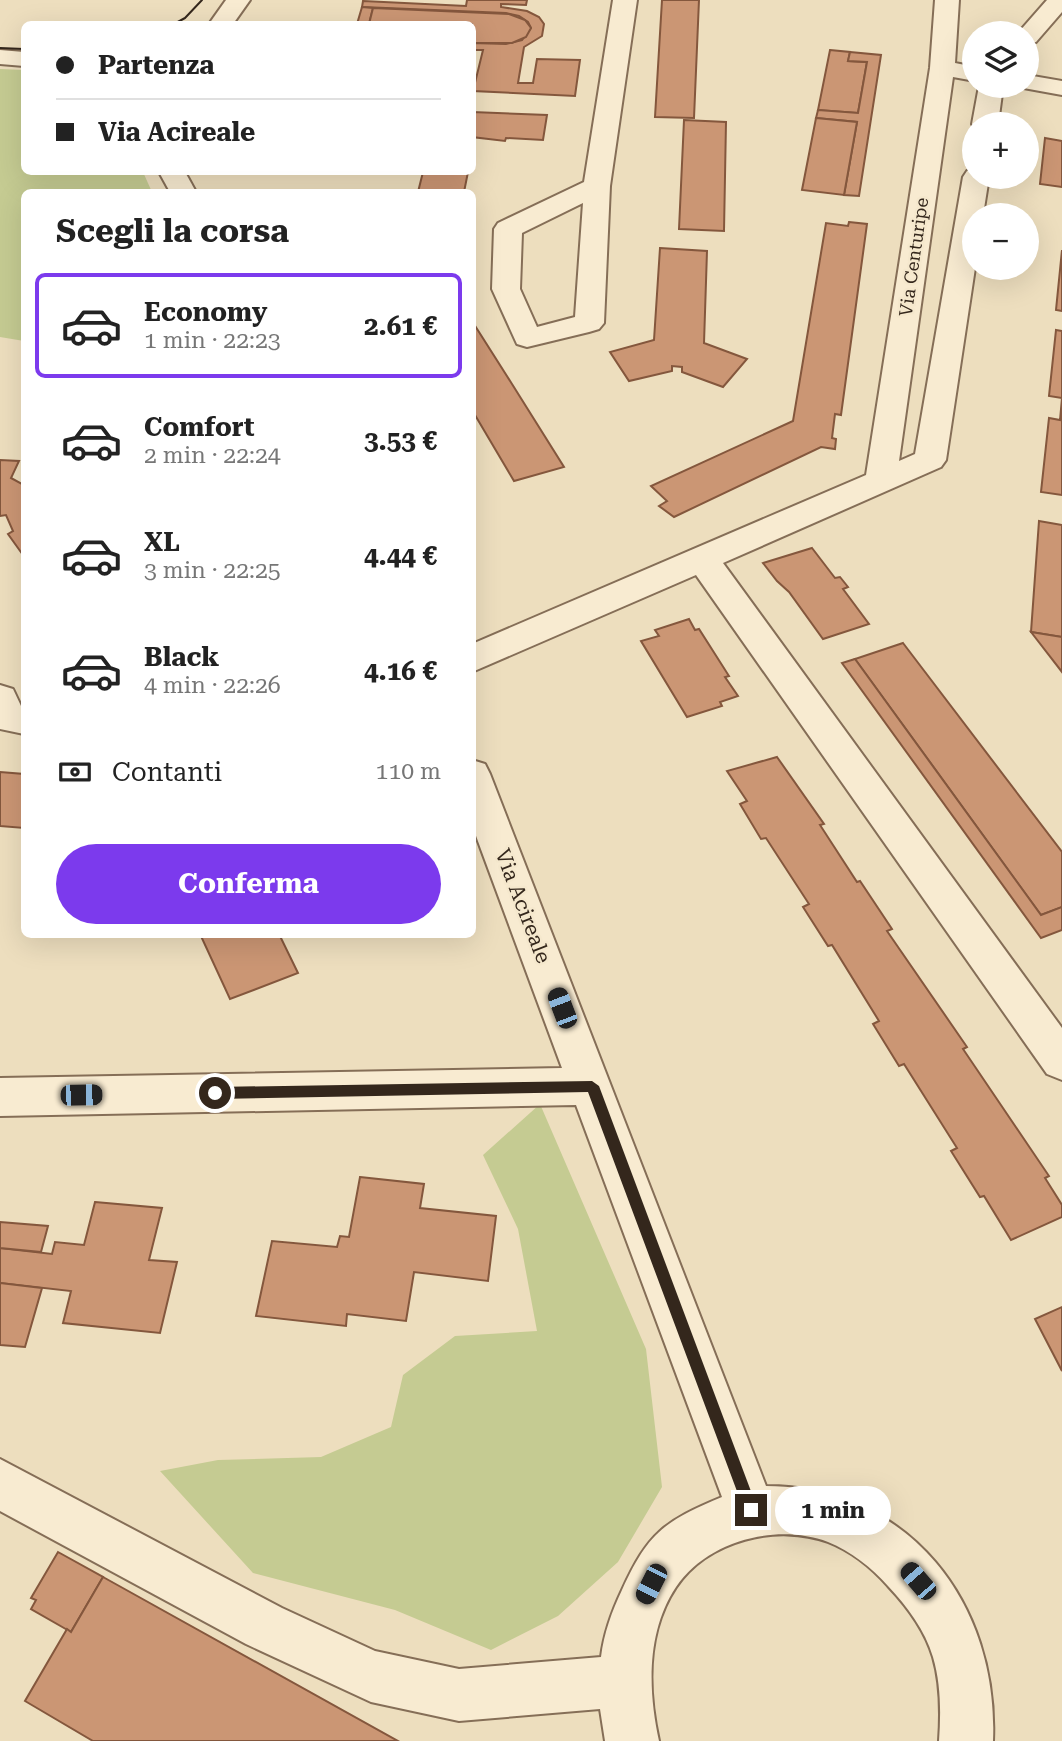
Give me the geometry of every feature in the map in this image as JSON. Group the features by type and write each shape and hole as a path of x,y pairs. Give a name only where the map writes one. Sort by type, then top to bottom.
{"street":[{"path":"223,21 238,0"},
{"path":"597,186 508,229 506,289 527,338 589,323 597,186 625,0"},
{"name":"Via Centuripe","path":"881,480 942,68 947,0"},
{"path":"1039,24 1060,0"},
{"path":"0,58 21,59"},
{"path":"942,68 962,72"},
{"path":"1039,84 1062,88"},
{"path":"476,657 930,460 974,189"},
{"path":"702,558 1062,1061"},
{"path":"0,698 7,718 21,720"},
{"name":"Via Acireale","path":"476,784 751,1510"},
{"path":"0,1097 592,1086"},
{"path":"0,1484 264,1626 371,1676 459,1695 622,1681"},
{"path":"632,1741 622,1681 633,1619 660,1567 701,1530 751,1510 800,1509 848,1523 893,1552 930,1595 956,1647 968,1705 965,1741"}],"green space":[{"path":"0,69 21,70 21,175 144,175 151,189 21,189 21,340 0,337"},
{"path":"540,1104 646,1349 662,1487 618,1562 558,1616 491,1650 395,1610 253,1573 160,1471 218,1460 321,1457 391,1427 403,1375 455,1336 537,1331 518,1229 483,1155"}],"building":[{"path":"467,0 527,0 526,5 501,4 501,7 527,11 539,17 544,24 542,36 524,47 518,83 533,83 537,59 580,60 575,96 476,91 483,50 476,50 476,43 506,44 522,40 531,28 528,22 519,16 506,13 362,7 363,1 466,6"},
{"path":"662,0 699,0 694,118 655,117"},
{"path":"362,7 373,8 370,21 358,21"},
{"path":"373,8 509,14 525,20 531,28 526,37 512,43 476,43 476,21 370,21"},
{"path":"830,50 850,52 848,61 867,62 858,113 818,110"},
{"path":"850,52 881,55 859,196 844,195 857,122 816,118 818,110 858,113 867,62 848,61"},
{"path":"476,112 547,115 543,140 506,138 505,141 476,137"},
{"path":"816,118 857,122 844,195 802,190"},
{"path":"684,120 726,122 724,231 679,229"},
{"path":"1045,138 1062,141 1062,187 1040,184"},
{"path":"422,175 467,175 465,189 419,189"},
{"path":"849,222 867,224 841,415 835,414 832,438 836,439 835,449 821,447 674,517 659,506 667,501 651,486 793,421 826,223 848,226"},
{"path":"660,248 707,251 704,343 747,359 723,387 682,372 682,367 672,366 672,371 629,381 610,352 654,340"},
{"path":"1062,250 1062,311 1056,310"},
{"path":"476,327 564,467 514,481 476,417"},
{"path":"1056,330 1062,331 1062,398 1049,396"},
{"path":"1062,398 1062,495 1041,492 1049,418 1060,420"},
{"path":"0,460 19,461 11,478 21,483 21,552 8,534 13,531 6,515 0,516"},
{"path":"1039,521 1062,525 1062,637 1031,632"},
{"path":"812,548 835,578 840,577 848,587 843,589 869,624 823,639 789,592 763,563"},
{"path":"689,619 695,630 699,629 729,676 725,677 738,696 720,702 722,706 687,717 641,641 659,636 655,630"},
{"path":"1031,632 1062,637 1062,672"},
{"path":"903,643 1062,852 1062,907 1041,915 855,659"},
{"path":"855,659 1041,915 1062,907 1062,930 1041,938 842,663"},
{"path":"777,757 824,824 820,825 857,882 860,881 892,929 887,931 967,1047 963,1049 1049,1176 1045,1178 1062,1205 1062,1217 1011,1240 984,1196 980,1197 951,1151 957,1148 904,1064 899,1066 873,1024 879,1021 832,945 828,946 803,907 809,904 766,838 761,839 740,804 747,801 727,771"},
{"path":"0,772 21,774 21,828 0,826"},
{"path":"202,938 281,938 298,973 230,999"},
{"path":"360,1177 424,1184 420,1208 496,1216 488,1281 414,1272 406,1321 347,1314 346,1326 256,1316 272,1241 337,1247 340,1236 349,1237"},
{"path":"95,1202 162,1208 149,1260 177,1262 160,1333 63,1323 71,1291 0,1283 0,1248 52,1254 55,1242 84,1245"},
{"path":"0,1222 48,1226 41,1252 0,1248"},
{"path":"0,1283 42,1288 25,1347 0,1345"},
{"path":"1062,1307 1062,1371 1035,1319"},
{"path":"58,1552 103,1577 71,1632 31,1609 36,1600 31,1598"},
{"path":"103,1577 398,1741 93,1741 25,1701 67,1629 71,1632"}],"tram line":[{"path":"180,21 202,0"},
{"path":"0,48 21,49"}],"route":[{"path":"215,1093 592,1086 751,1510"}]}
